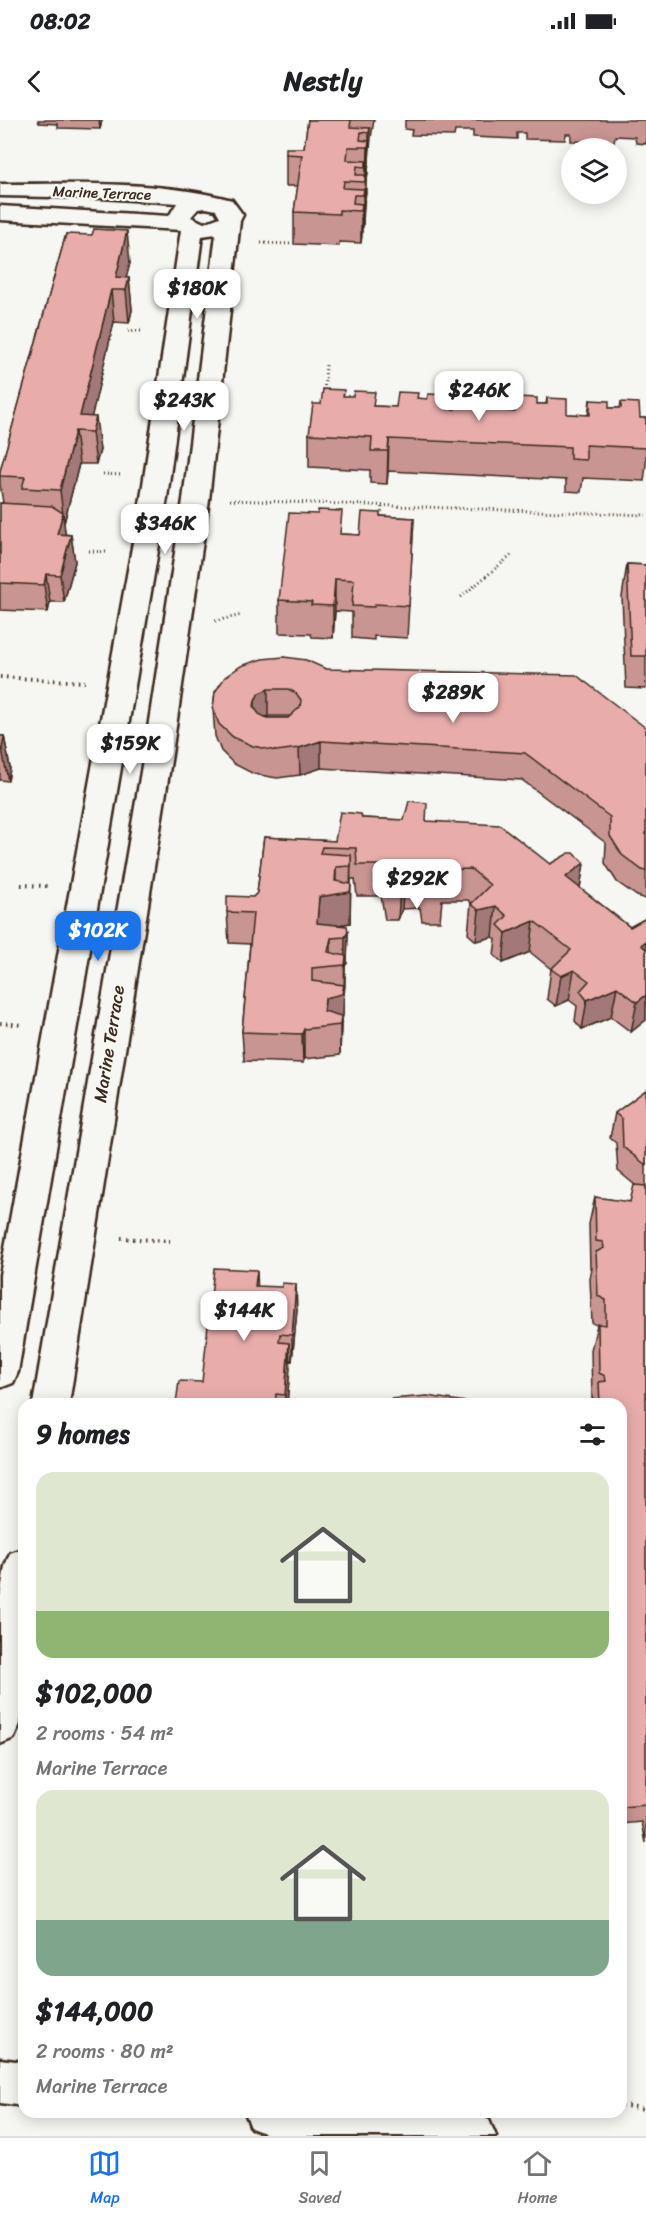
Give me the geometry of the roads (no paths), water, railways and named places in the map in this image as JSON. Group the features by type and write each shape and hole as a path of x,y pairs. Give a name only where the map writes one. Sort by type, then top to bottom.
{"street":[{"name":"Marine Terrace","path":"0,190 128,192 176,196 224,205 230,209 232,215 196,500 158,754 52,1398"},
{"path":"0,1372 154,498 188,226 180,218 181,212 194,203 204,201"},
{"name":"Marine Terrace","path":"0,213 213,229 230,221"},
{"path":"0,1724 18,1606"},
{"path":"0,2081 18,2083"},
{"path":"318,2118 472,2136"}]}
